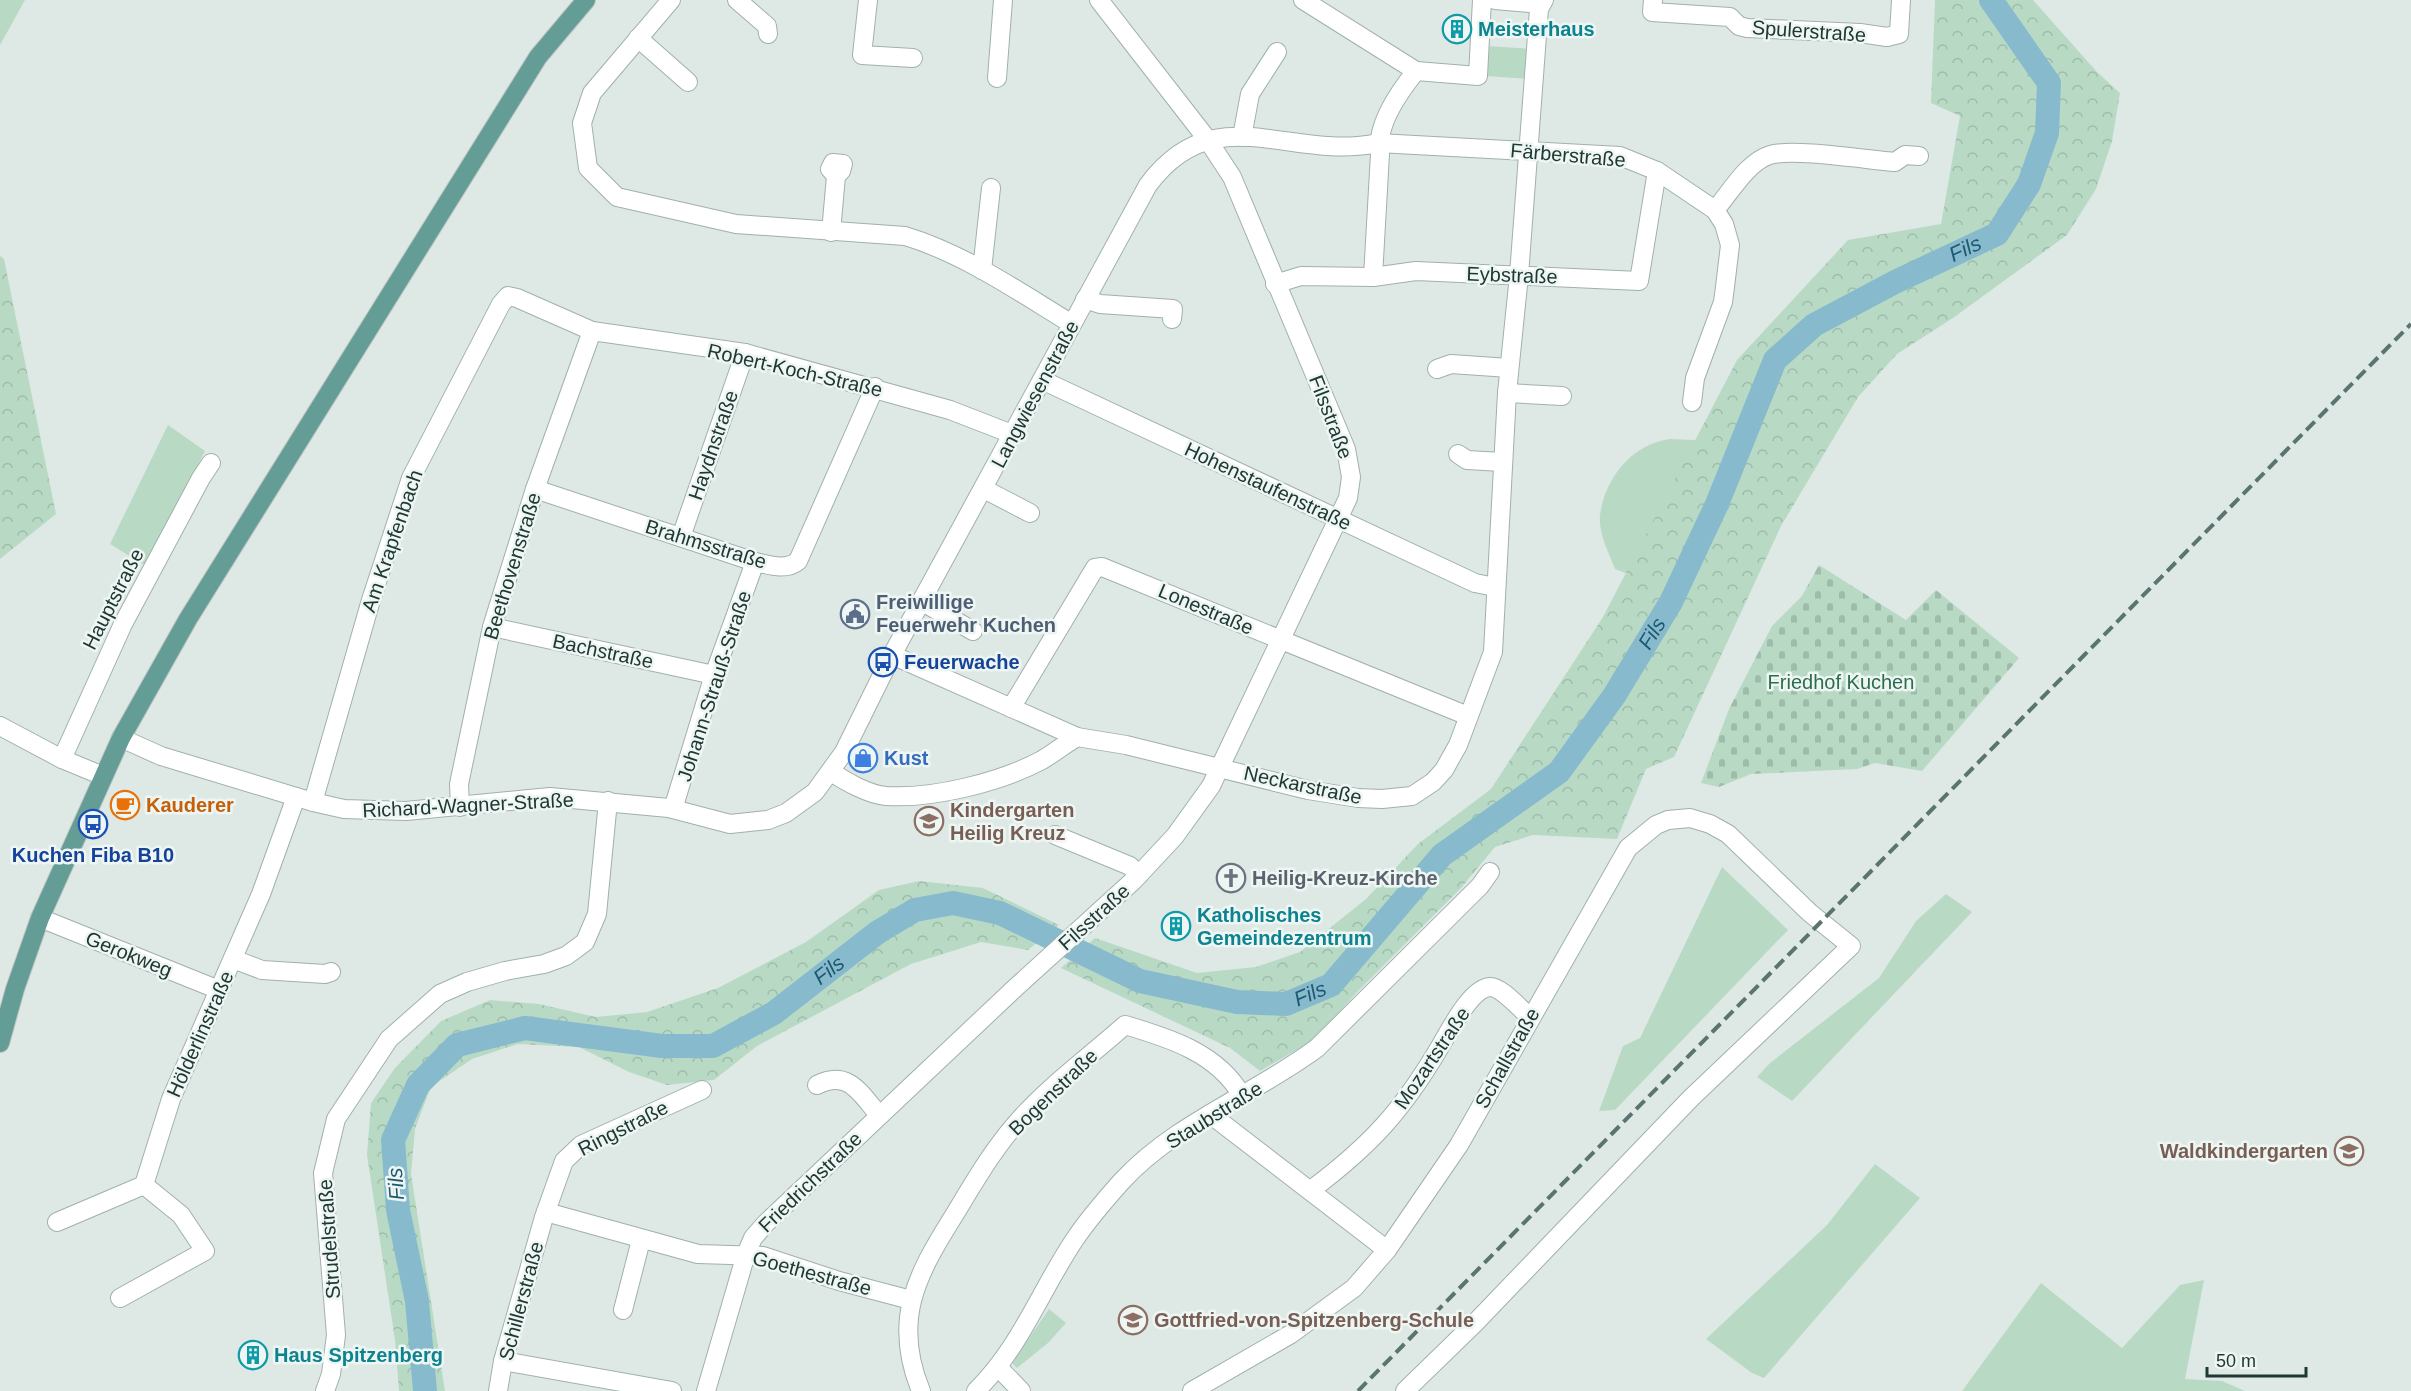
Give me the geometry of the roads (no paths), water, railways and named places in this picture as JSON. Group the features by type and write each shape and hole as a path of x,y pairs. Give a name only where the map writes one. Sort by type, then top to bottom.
{"main road":[{"path":"0,1043 15,989 40,918 121,738 188,619 538,57 585,0"}],"street":[{"path":"671,0 592,93 582,123 588,168 616,197 736,224 905,236 932,244 982,270 1072,324"},
{"path":"737,0 767,26 768,34"},
{"path":"868,0 862,56 913,58"},
{"path":"997,78 1003,0"},
{"name":"Filsstraße","path":"1048,958 1139,875 1181,828 1211,786 1348,498 1351,477 1350,463 1338,429 1275,284 1232,177 1207,139 1099,0"},
{"path":"1303,0 1416,71 1478,76 1482,0"},
{"name":"Neckarstraße","path":"892,655 1077,737 1126,744 1308,790 1358,798 1382,799 1412,796 1424,789 1444,770 1458,745 1493,652 1507,393 1542,2 1495,0"},
{"name":"Spulerstraße","path":"1652,6 1730,17 1747,28 1860,33 1887,37 1899,34 1901,0"},
{"path":"638,38 688,82"},
{"path":"1242,137 1250,94 1277,52"},
{"path":"1373,277 1380,154 1378,143 1402,88 1416,71"},
{"name":"Färberstraße","path":"1207,139 1242,137 1344,147 1378,143 1620,156 1657,171 1715,210"},
{"name":"Langwiesenstraße","path":"831,772 856,729 921,601 1154,176 1175,155 1207,139"},
{"path":"1692,402 1695,378 1723,302 1725,287 1730,245 1722,220 1715,210 1749,170 1771,155 1794,153 1895,162 1905,155 1919,156"},
{"name":"Eybstraße","path":"1275,284 1301,276 1373,277 1416,271 1639,281 1657,171"},
{"path":"831,232 836,176"},
{"path":"982,270 992,188"},
{"name":"Robert-Koch-Straße","path":"508,296 592,331 745,354 875,387 950,410 1012,434"},
{"name":"Am Krapfenbach","path":"304,800 411,478 501,304 508,296"},
{"name":"Langwiesenstraße","path":"1085,299 1100,304 1173,309 1172,319"},
{"name":"Beethovenstraße","path":"460,807 459,784 492,627 535,489 592,331"},
{"name":"Haydnstraße","path":"681,537 745,354"},
{"path":"1437,369 1451,364 1509,368"},
{"name":"Hohenstaufenstraße","path":"1042,380 1475,583 1495,587"},
{"name":"Brahmsstraße","path":"535,489 755,562 780,567 792,566 798,561 875,387"},
{"path":"1507,393 1562,396"},
{"path":"1458,454 1467,460 1502,462"},
{"name":"Hauptstraße","path":"62,759 123,624 211,463"},
{"name":"Langwiesenstraße","path":"984,489 1030,513"},
{"name":"Johann-Strauß-Straße","path":"673,809 714,675 755,562"},
{"name":"Lonestraße","path":"1011,708 1095,568 1109,568 1468,716"},
{"path":"921,601 973,631"},
{"name":"Bachstraße","path":"492,627 714,675"},
{"path":"0,726 62,759 103,776"},
{"path":"831,772 852,784 884,796 933,793 1005,776 1042,759 1077,737"},
{"name":"Richard-Wagner-Straße","path":"121,738 161,756 304,800 367,811 460,807 550,797 673,809 730,824 768,820 801,803 815,792 831,772"},
{"name":"Hölderlinstraße","path":"144,1185 171,1099 304,800"},
{"name":"Strudelstraße","path":"326,1391 332,1374 336,1335 323,1173 336,1119 389,1039 440,994 466,982 544,964 566,956 585,942 597,914 608,801"},
{"name":"Schallstraße","path":"1192,1391 1291,1334 1354,1288 1387,1250 1459,1145 1628,848 1656,825 1668,820 1690,818 1710,824 1728,834 1810,913 1851,946 1691,1098 1475,1323 1405,1391"},
{"name":"Filsstraße","path":"1055,835 1130,866 1139,875"},
{"name":"Staubstraße","path":"976,1391 999,1368 1075,1239 1123,1180 1151,1154 1210,1114 1317,1048 1480,886 1490,872"},
{"name":"Gerokweg","path":"40,918 219,990"},
{"name":"Friedrichstraße","path":"706,1391 746,1254 753,1238 879,1115 1048,958"},
{"path":"233,959 262,970 325,974 331,972"},
{"name":"Mozartstraße","path":"1311,1190 1354,1157 1382,1129 1416,1087 1464,1008 1478,991 1490,987 1497,989 1530,1017"},
{"name":"Bogenstraße","path":"921,1391 915,1378 909,1344 910,1300 925,1263 988,1160 1015,1125 1048,1092 1125,1026 1172,1039 1201,1054 1234,1082 1242,1096"},
{"name":"Friedrichstraße","path":"817,1085 831,1078 843,1080 852,1085 879,1115"},
{"name":"Ringstraße","path":"546,1212 564,1161 581,1145 702,1090"},
{"path":"1210,1114 1387,1250"},
{"path":"57,1222 144,1185 181,1215 205,1251 120,1298"},
{"name":"Goethestraße","path":"546,1212 698,1254 763,1256 910,1300"},
{"name":"Schillerstraße","path":"498,1391 503,1361 546,1212"},
{"path":"624,1310 641,1240"},
{"path":"503,1361 606,1385 672,1391"},
{"path":"999,1368 1021,1391"}],"waterway":[{"name":"Fils","path":"425,1391 417,1301 398,1210 393,1140 418,1085 457,1045 525,1028 662,1046 713,1046 774,1013 878,932 915,910 953,903 1000,913 1140,981 1237,1002 1286,1004 1331,985 1442,855 1559,772 1614,696 1671,602 1717,504 1775,360 1814,325 1895,282 1997,234 2029,184 2047,133 2049,83 1991,0"}],"railway":[{"path":"1358,1391 2411,324"}],"place":[{"name":"Meisterhaus","path":"1457,29"},
{"name":"Freiwillige Feuerwehr Kuchen","path":"855,614"},
{"name":"Feuerwache","path":"883,662"},
{"name":"Kust","path":"863,758"},
{"name":"Kauderer","path":"125,805"},
{"name":"Kindergarten Heilig Kreuz","path":"929,821"},
{"name":"Kuchen Fiba B10","path":"93,824"},
{"name":"Heilig-Kreuz-Kirche","path":"1231,878"},
{"name":"Katholisches Gemeindezentrum","path":"1176,926"},
{"name":"Waldkindergarten","path":"2349,1151"},
{"name":"Gottfried-von-Spitzenberg-Schule","path":"1133,1320"},
{"name":"Haus Spitzenberg","path":"253,1355"}],"park label":[{"name":"Friedhof Kuchen","path":"1841,682"}]}
